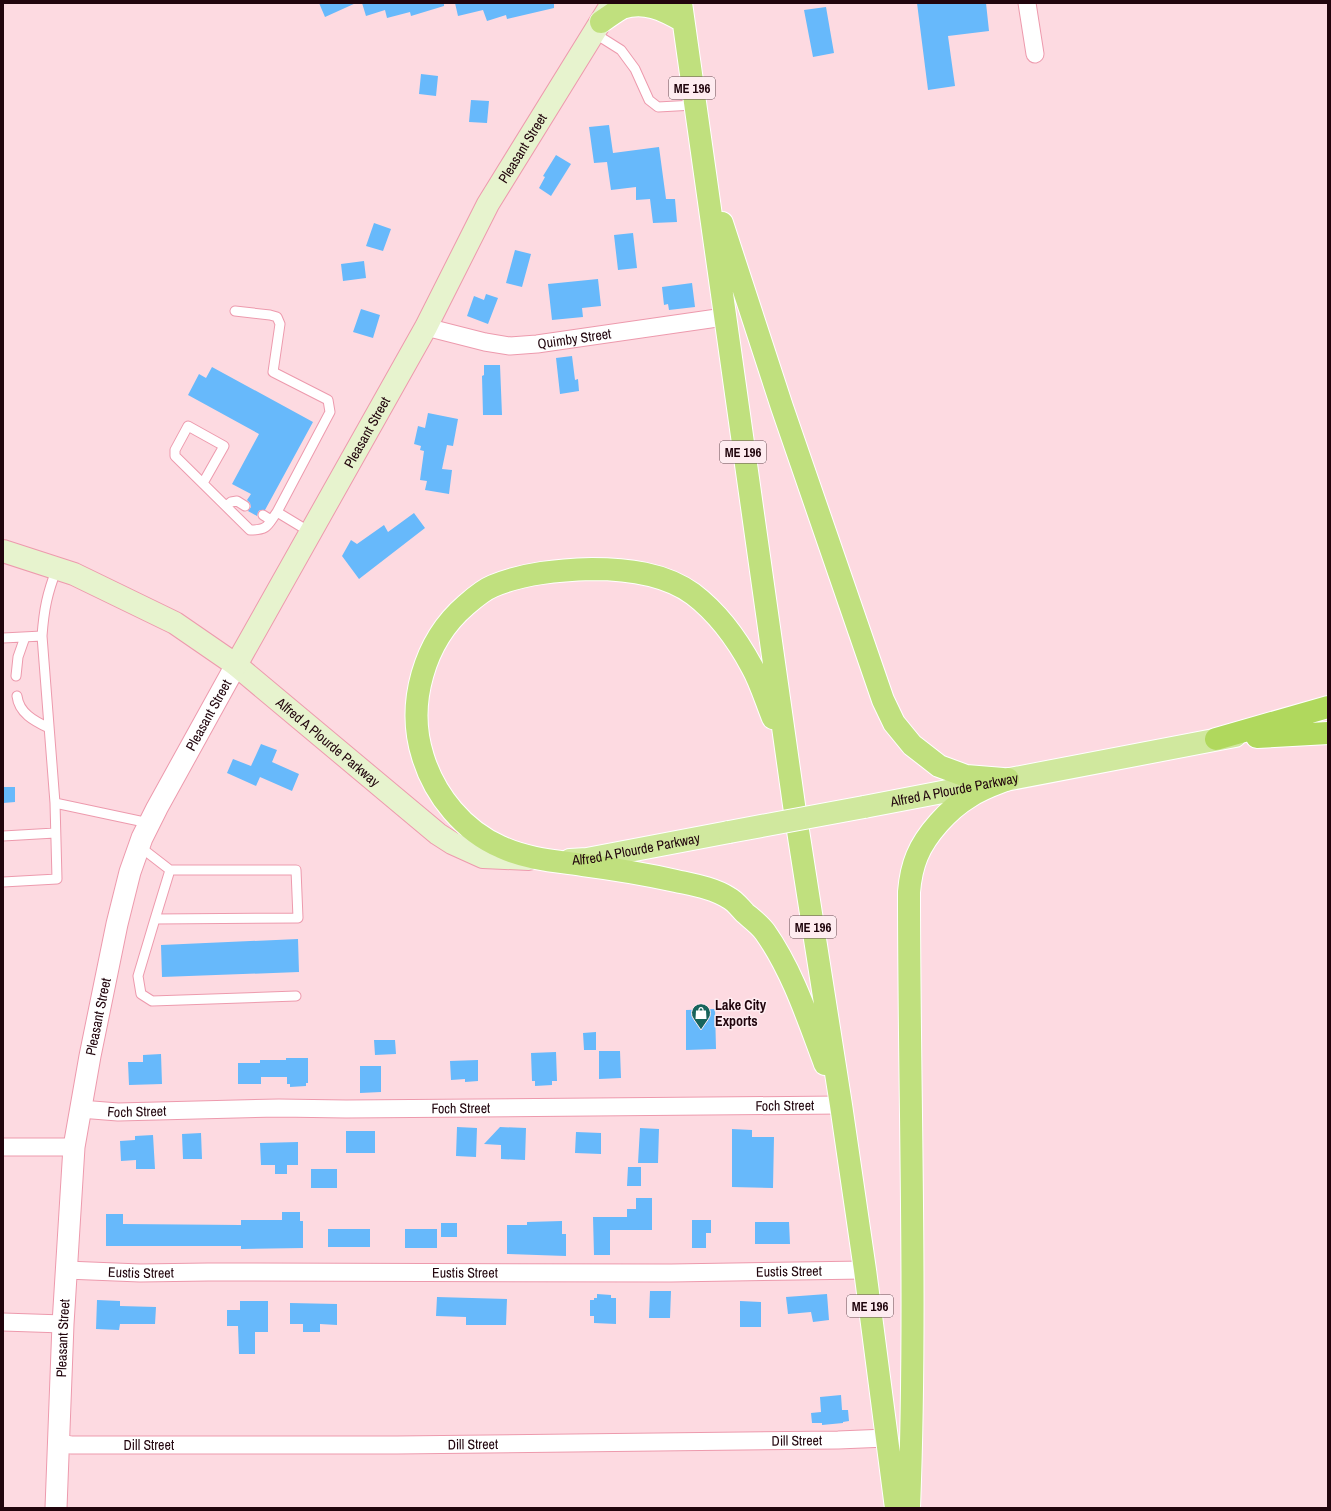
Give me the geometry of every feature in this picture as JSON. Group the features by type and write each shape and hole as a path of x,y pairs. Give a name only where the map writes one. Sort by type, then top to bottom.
{"highway":[{"path":"597,28 622,8 629,5 642,4 682,12"},
{"name":"ME 196","path":"682,12 786,749 865,1270 896,1508"},
{"path":"702,154 724,231 782,407 883,700 894,723 912,745 939,766 966,776 1008,779"},
{"path":"786,749 753,668 728,630 711,609 690,592 671,582 629,570 568,570 523,576 491,586 477,595 458,612 438,638 427,660 418,696 417,721 420,745 432,780 445,801 462,820 481,836 502,848 526,856 643,873 703,887 730,898 764,930 788,970 841,1105"},
{"path":"1216,739 1328,707"},
{"path":"1216,739 1328,733"},
{"path":"909,1508 912,1425 913,1256 908,892 917,856 944,816 970,796 1008,779"}],"main road":[{"name":"Pleasant Street","path":"236,665 426,327 488,204 612,3"},
{"name":"Alfred A Plourde Parkway","path":"3,551 57,568 95,583 175,623 236,665 438,834 452,843 483,857 563,861 587,859 1328,718"}],"street":[{"path":"1027,3 1035,54"},
{"name":"Quimby Street","path":"426,327 485,342 510,346 545,343 724,317"},
{"name":"Pleasant Street","path":"56,1508 56,1475 59,1443 63,1324 74,1147 90,1056 117,924 130,872 149,823 236,665"},
{"name":"Foch Street","path":"80,1109 118,1112 278,1108 346,1109 841,1105"},
{"path":"3,1147 74,1147"},
{"name":"Eustis Street","path":"66,1270 140,1273 672,1273 865,1270"},
{"path":"3,1322 63,1324"},
{"name":"Dill Street","path":"59,1443 71,1445 397,1445 838,1440 887,1438"}],"lane":[{"path":"597,28 621,50 635,69 649,100 658,108 694,104"},
{"path":"203,483 224,446 188,426 175,450 175,456 250,530 260,530 267,527 277,512 330,412 328,400 273,372 280,324 277,318 270,315 235,311"},
{"path":"226,506 231,502 237,501 244,506"},
{"path":"277,512 310,532"},
{"path":"263,514 271,520"},
{"path":"3,882 57,879 55,803 42,636 44,610 48,591 57,568"},
{"path":"3,638 42,636"},
{"path":"16,676 18,657 25,637"},
{"path":"17,696 18,703 23,711 34,721 49,728"},
{"path":"55,803 149,823"},
{"path":"3,836 55,833"},
{"path":"139,846 170,870 296,870 298,918 155,919"},
{"path":"170,870 138,976 140,994 152,1001 296,996"}],"building":[{"path":"319,3 356,3 325,17"},
{"path":"362,3 444,3 444,6 411,16 410,12 387,18 385,10 366,16"},
{"path":"455,3 554,3 554,8 507,19 506,15 487,21 483,10 458,16"},
{"path":"917,3 986,3 989,31 948,36 955,86 928,90"},
{"path":"826,7 834,53 813,57 804,10"},
{"path":"421,74 438,76 436,96 419,94"},
{"path":"471,100 489,101 487,123 469,122"},
{"path":"609,125 613,153 659,147 666,199 675,199 677,222 653,223 650,199 636,200 636,187 611,190 607,162 594,163 589,127"},
{"path":"556,155 571,164 551,196 539,188 545,177 543,176"},
{"path":"374,223 391,229 383,251 366,246"},
{"path":"633,233 637,268 618,270 614,235"},
{"path":"515,250 531,254 522,287 506,283"},
{"path":"364,261 366,278 343,281 341,264"},
{"path":"598,279 601,306 582,308 583,317 552,320 548,284"},
{"path":"692,283 695,307 669,310 668,304 664,305 662,287"},
{"path":"486,294 498,298 488,324 467,316 474,296 484,300"},
{"path":"361,309 380,315 373,338 353,332"},
{"path":"572,356 575,380 578,379 579,391 560,394 556,358"},
{"path":"484,365 500,365 502,415 483,415 482,376 484,375"},
{"path":"212,367 313,422 265,510 260,510 257,516 248,511 251,507 247,500 251,494 232,484 259,434 188,395 199,374 206,378"},
{"path":"428,413 458,419 453,446 447,445 442,469 452,470 449,494 425,490 427,481 420,480 424,451 420,450 421,446 414,444 418,426 425,428"},
{"path":"414,513 425,528 359,579 342,556 351,540 357,544 384,525 388,532"},
{"path":"261,744 277,750 272,762 299,774 292,791 260,777 256,786 227,773 233,759 251,766"},
{"path":"3,787 15,787 15,802 3,803"},
{"path":"298,939 299,972 162,977 161,945"},
{"name":"Lake City Exports","path":"715,1009 716,1049 686,1050 686,1010"},
{"path":"596,1032 596,1050 584,1050 583,1033"},
{"path":"374,1040 395,1040 396,1054 375,1055"},
{"path":"599,1051 620,1051 621,1078 599,1079"},
{"path":"556,1052 557,1081 552,1081 552,1085 535,1086 535,1081 532,1081 531,1053"},
{"path":"161,1054 162,1084 129,1085 128,1062 143,1062 143,1055"},
{"path":"286,1058 308,1058 308,1083 306,1083 306,1086 290,1087 290,1084 287,1084 287,1077 261,1077 261,1084 238,1084 238,1063 260,1063 260,1060 286,1060"},
{"path":"478,1060 478,1081 465,1082 465,1079 451,1080 450,1061"},
{"path":"360,1066 381,1066 381,1092 360,1093"},
{"path":"457,1127 477,1128 476,1157 456,1156"},
{"path":"500,1127 526,1128 525,1160 501,1159 501,1145 484,1144"},
{"path":"640,1128 659,1129 658,1163 638,1163"},
{"path":"732,1129 752,1130 752,1137 774,1137 773,1188 732,1187"},
{"path":"346,1131 375,1131 375,1153 346,1153"},
{"path":"576,1132 601,1133 601,1154 575,1153"},
{"path":"201,1133 202,1159 183,1159 182,1134"},
{"path":"153,1135 155,1169 136,1169 136,1160 121,1161 120,1141 135,1140 135,1136"},
{"path":"298,1142 298,1165 287,1165 287,1174 275,1174 275,1165 261,1165 260,1143"},
{"path":"628,1167 641,1167 641,1186 627,1186"},
{"path":"311,1169 337,1169 337,1188 311,1188"},
{"path":"636,1198 652,1198 652,1230 610,1230 610,1255 594,1255 593,1217 627,1217 627,1209 636,1209"},
{"path":"282,1212 300,1212 300,1221 303,1221 303,1248 241,1249 241,1246 106,1246 106,1214 123,1214 123,1224 241,1225 241,1220 282,1220"},
{"path":"692,1220 711,1220 711,1233 706,1233 706,1248 692,1248"},
{"path":"562,1221 562,1234 566,1234 566,1256 507,1254 507,1225 527,1225 527,1222"},
{"path":"755,1222 789,1222 790,1244 755,1244"},
{"path":"441,1223 457,1223 457,1237 441,1237"},
{"path":"328,1229 370,1229 370,1247 328,1247"},
{"path":"405,1229 437,1229 437,1248 405,1248"},
{"path":"650,1291 671,1291 670,1318 649,1318"},
{"path":"597,1294 611,1295 611,1298 616,1298 616,1324 594,1323 594,1316 590,1316 590,1300 597,1298"},
{"path":"827,1294 829,1320 813,1322 811,1312 788,1314 786,1297"},
{"path":"437,1297 507,1299 506,1325 466,1325 466,1317 436,1316"},
{"path":"97,1300 120,1301 120,1306 156,1307 155,1324 120,1324 119,1330 96,1329"},
{"path":"240,1301 268,1301 268,1332 255,1332 255,1354 239,1354 238,1326 227,1326 227,1310 240,1310"},
{"path":"740,1301 761,1302 761,1327 740,1327"},
{"path":"290,1303 337,1304 337,1325 320,1324 320,1332 303,1332 303,1324 290,1324"},
{"path":"841,1395 842,1410 848,1410 849,1421 822,1425 822,1423 812,1423 811,1413 821,1412 820,1397"}],"place":[{"name":"Lake City Exports","path":"701,1030"}]}
